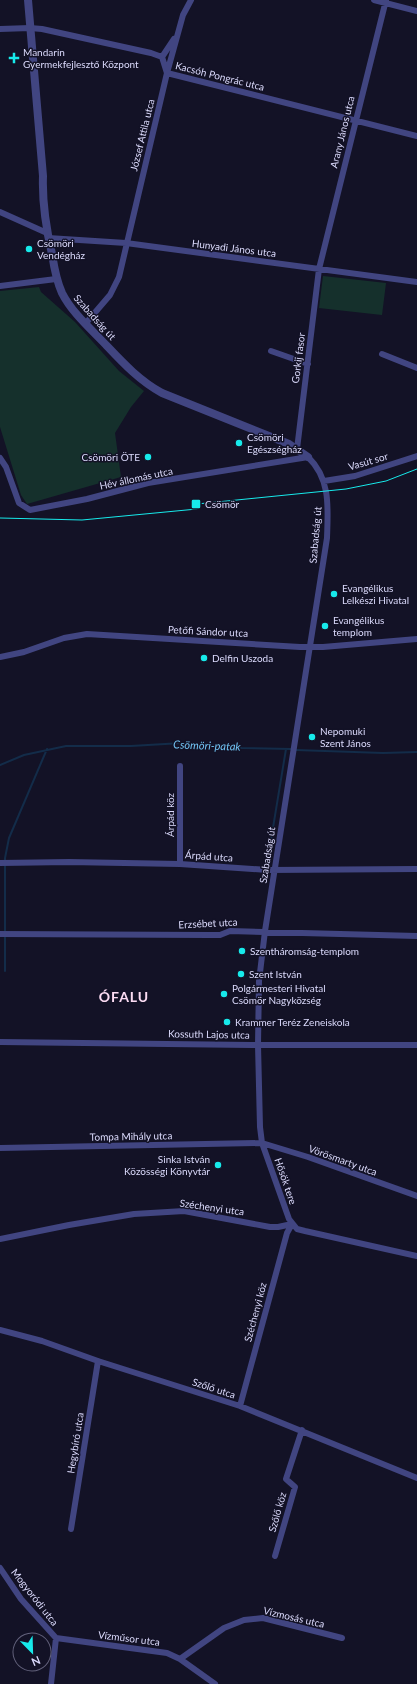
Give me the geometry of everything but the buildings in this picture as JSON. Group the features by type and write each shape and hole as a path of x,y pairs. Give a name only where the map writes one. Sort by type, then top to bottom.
{"street":[{"name":"Szabadság út","path":"28,0 43,176 42,195 56,279 66,299 128,368 152,388 289,444 308,457 316,466 324,481 328,498 327,538 265,932 259,981 258,1045 260,1127 262,1143"},
{"name":"József Attila utca","path":"86,323 98,310 116,284 167,73 183,15 191,0"},
{"path":"374,0 417,11"},
{"name":"Arany János utca","path":"319,269 386,2"},
{"name":"Kacsóh Pongrác utca","path":"0,29 42,29 128,48 162,57 167,73 417,136"},
{"name":"József Attila utca","path":"162,57 178,32"},
{"path":"0,212 48,235"},
{"name":"Hunyadi János utca","path":"48,235 126,243 417,282"},
{"name":"Gorkij fasor","path":"297,449 319,269"},
{"path":"0,286 56,279"},
{"path":"271,351 308,364"},
{"path":"382,354 417,368"},
{"name":"Vasút sor","path":"324,481 355,476 417,456"},
{"name":"Hév állomás utca","path":"0,458 6,466 19,502 30,510 87,499 148,484 308,457"},
{"name":"Petőfi Sándor utca","path":"0,657 24,652 64,638 87,634 310,647 417,639"},
{"name":"Árpád köz","path":"180,766 180,864"},
{"name":"Árpád utca","path":"4,863 69,862 180,864 275,870 417,869"},
{"name":"Erzsébet utca","path":"4,934 209,935 230,931 417,936"},
{"name":"Kossuth Lajos utca","path":"0,1042 417,1045"},
{"name":"Tompa Mihály utca","path":"0,1148 262,1143"},
{"name":"Vörösmarty utca","path":"262,1143 308,1157 417,1196"},
{"name":"Hősök tere","path":"262,1143 284,1206 292,1224"},
{"name":"Széchenyi utca","path":"0,1239 134,1214 184,1211 278,1227 292,1224"},
{"path":"292,1224 297,1229 305,1232 417,1256"},
{"name":"Széchenyi köz","path":"240,1406 286,1236 292,1224"},
{"name":"Szőlő utca","path":"0,1330 42,1341 98,1361 240,1406 417,1478"},
{"name":"Hegybíró utca","path":"71,1529 98,1361"},
{"name":"Szőlő köz","path":"275,1556 295,1487 286,1479 302,1430"},
{"name":"Mogyoródi utca","path":"0,1568 21,1599 56,1638"},
{"name":"Vízmosás utca","path":"180,1659 224,1628 244,1620 263,1618 342,1638"},
{"path":"51,1684 56,1638"},
{"name":"Vízműsor utca","path":"56,1638 167,1653 180,1659 214,1684"}],"green space":[{"path":"323,276 386,283 382,315 319,308"},
{"path":"39,287 41,292 75,322 119,371 144,391 131,407 115,433 121,477 27,504 21,495 0,427 0,291"}],"waterway":[{"name":"Csömöri-patak","path":"0,765 24,755 66,746 131,746 182,743 242,748 291,749"},
{"path":"5,971 5,858 9,838 47,749"},
{"path":"268,858 286,749"},
{"name":"Csömöri-patak","path":"296,750 383,753 417,752"}],"tram line":[{"path":"197,504 346,489 386,481 417,469"},
{"path":"0,518 82,520 197,509"}],"place":[{"name":"Mandarin Gyermekfejlesztő Központ","path":"14,58"},
{"name":"Csömöri Vendégház","path":"29,249"},
{"name":"Csömöri Egészségház","path":"239,443"},
{"name":"Csömöri ÖTE","path":"148,457"},
{"name":"Csömör","path":"196,504"},
{"name":"Evangélikus Lelkészi Hivatal","path":"334,594"},
{"name":"Evangélikus templom","path":"325,626"},
{"name":"Delfin Uszoda","path":"204,658"},
{"name":"Nepomuki Szent János","path":"312,737"},
{"name":"Szentháromság-templom","path":"242,951"},
{"name":"Szent István","path":"241,974"},
{"name":"Polgármesteri Hivatal Csömör Nagyközség","path":"224,994"},
{"name":"Krammer Teréz Zeneiskola","path":"227,1022"},
{"name":"Sinka István Közösségi Könyvtár","path":"218,1165"}],"district":[{"name":"ÓFALU","path":"124,996"}]}
